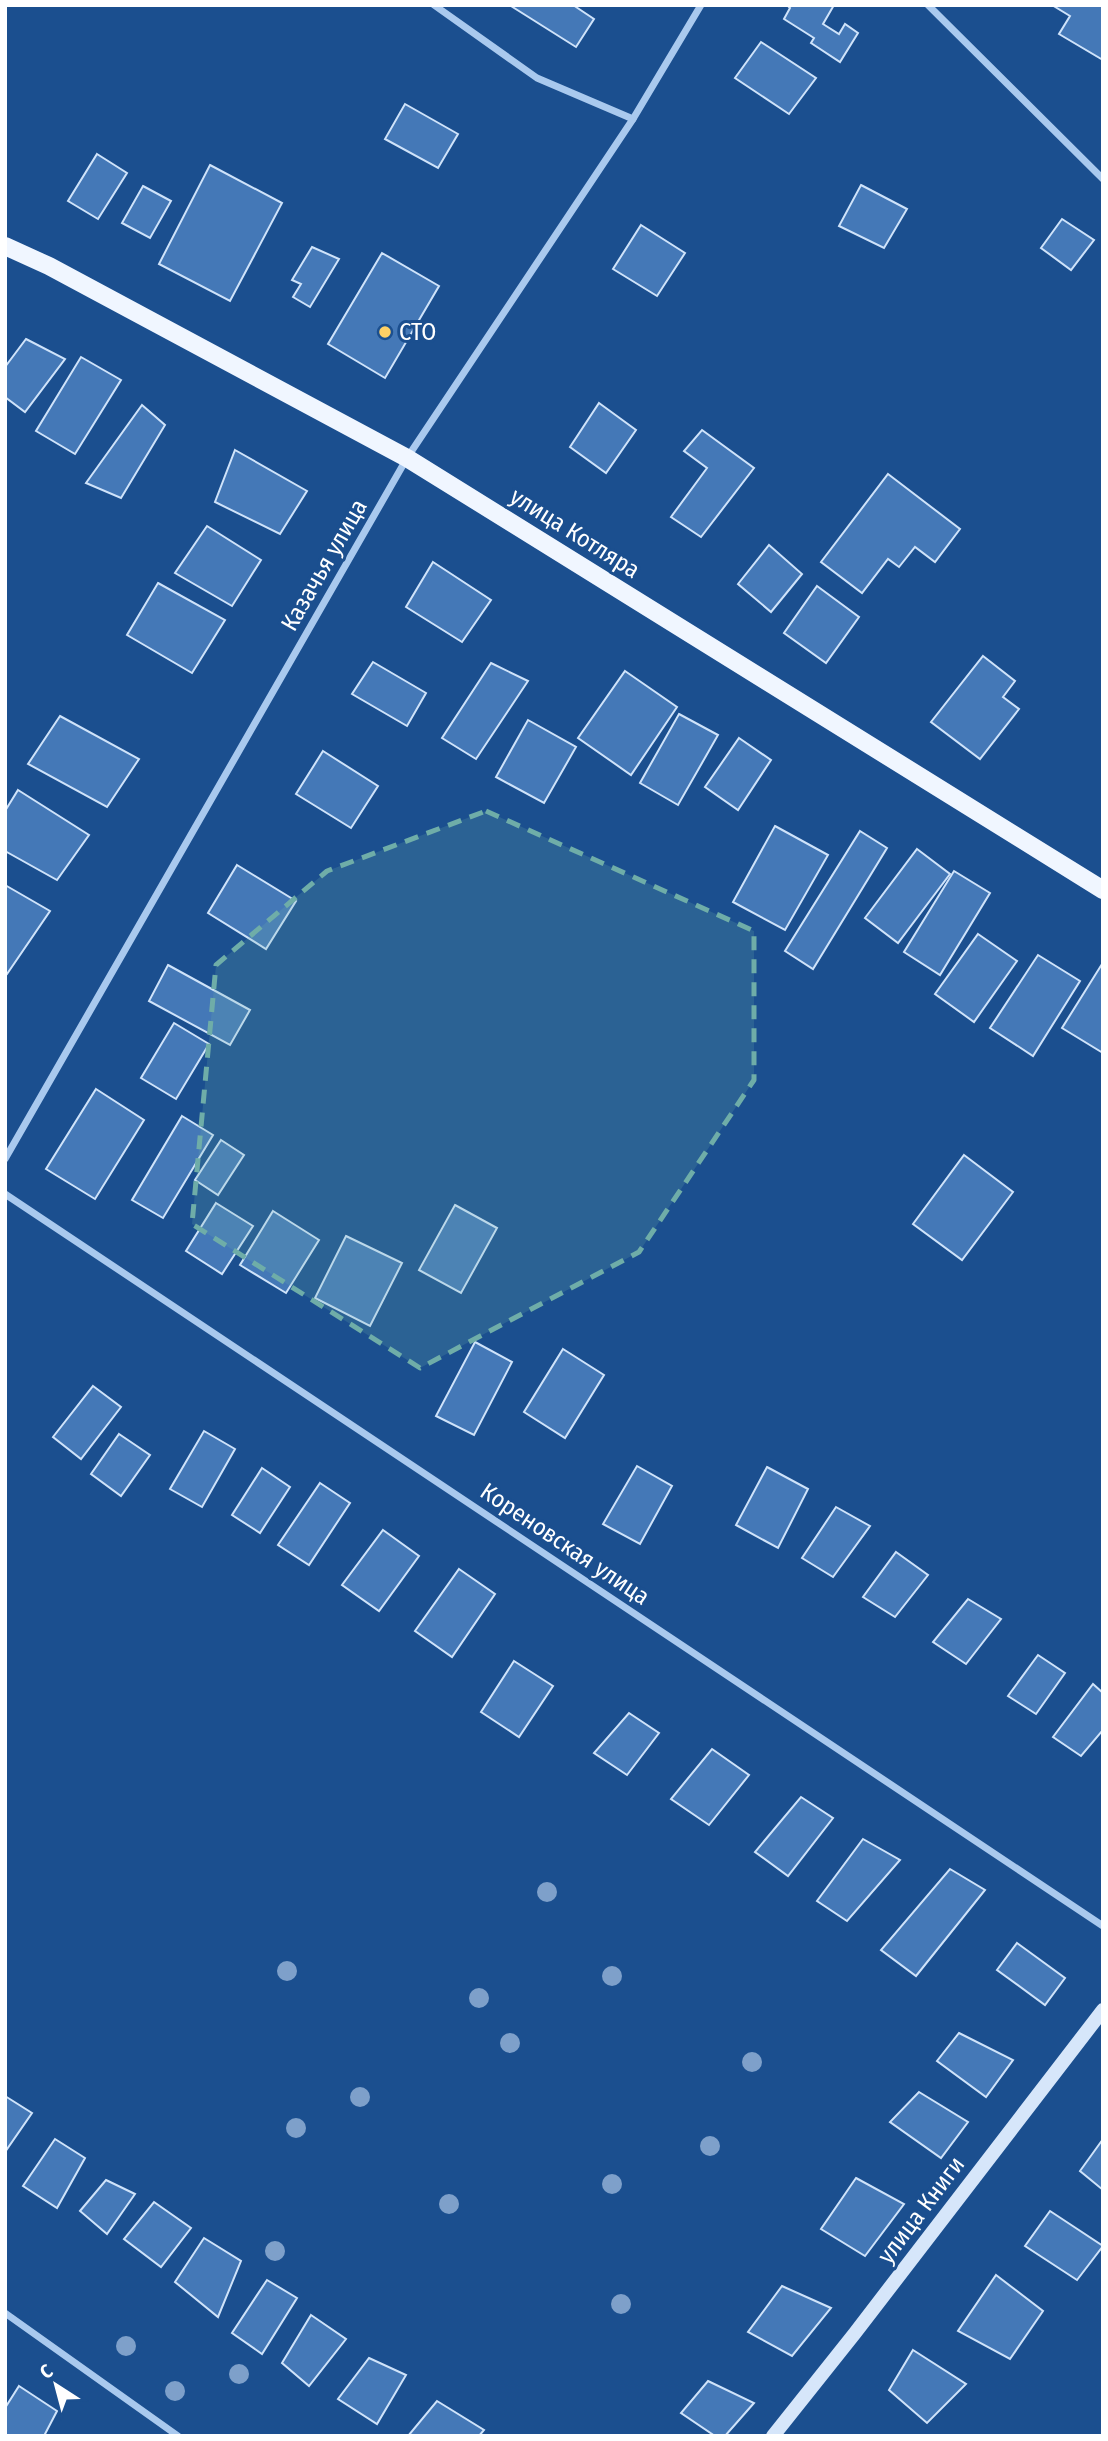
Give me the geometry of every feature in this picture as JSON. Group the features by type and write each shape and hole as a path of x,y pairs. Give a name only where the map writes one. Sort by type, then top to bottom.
{"main road":[{"name":"улица Котляра","path":"5,246 407,458 1103,890"}],"street":[{"path":"434,5 537,78 633,119"},
{"name":"Казачья улица","path":"5,1159 407,458 633,119 701,5"},
{"path":"928,5 1103,179"},
{"name":"Кореновская улица","path":"5,1195 1103,1926"},
{"name":"улица Книги","path":"773,2436 864,2322 1103,2010"},
{"path":"5,2314 178,2436"}],"highlighted area":[{"path":"486,811 754,931 754,1080 639,1252 420,1368 192,1224 216,965 327,871"}],"building":[{"path":"573,5 594,19 576,47 511,6"},
{"path":"787,5 834,5 823,24 839,34 845,24 858,33 840,62 811,43 814,38 784,19 790,8"},
{"path":"1052,5 1103,5 1103,60 1059,34 1070,16"},
{"path":"761,42 816,78 789,114 735,78"},
{"path":"405,104 458,134 438,168 385,139"},
{"path":"97,154 127,173 98,219 68,201"},
{"path":"210,165 282,203 230,301 159,264"},
{"path":"861,185 907,209 884,248 839,226"},
{"path":"143,186 171,201 150,238 122,223"},
{"path":"1062,219 1094,240 1071,270 1041,248"},
{"path":"641,225 685,253 657,296 613,269"},
{"path":"312,247 339,259 310,307 293,297 301,284 292,280"},
{"path":"382,253 439,286 385,378 328,344"},
{"path":"26,339 65,359 25,412 5,397 5,367"},
{"path":"81,357 121,380 75,454 36,431"},
{"path":"599,403 636,430 606,473 570,447"},
{"path":"142,405 165,425 121,498 86,483"},
{"path":"702,430 754,468 701,537 671,517 707,468 684,451"},
{"path":"235,450 307,491 280,534 215,502"},
{"path":"888,474 960,529 935,562 915,547 899,567 888,559 862,593 821,562"},
{"path":"207,526 261,560 232,606 175,573"},
{"path":"769,545 802,574 771,612 738,584"},
{"path":"433,562 491,600 462,642 406,607"},
{"path":"158,583 225,620 192,673 127,635"},
{"path":"817,586 859,617 826,663 784,633"},
{"path":"983,656 1015,681 1003,697 1019,709 980,759 931,722"},
{"path":"373,662 426,693 407,726 352,694"},
{"path":"491,663 528,681 476,759 442,738"},
{"path":"625,671 677,707 631,775 578,738"},
{"path":"679,714 718,735 678,805 640,783"},
{"path":"60,716 139,759 107,807 28,764"},
{"path":"528,720 576,747 544,803 496,777"},
{"path":"739,738 771,760 738,810 705,787"},
{"path":"323,751 378,786 351,828 296,794"},
{"path":"18,790 89,835 57,880 5,851 5,811"},
{"path":"775,826 828,855 785,930 733,902"},
{"path":"860,831 887,848 813,969 785,951"},
{"path":"917,849 950,874 898,943 865,918"},
{"path":"237,865 296,901 266,949 208,913"},
{"path":"954,871 990,893 940,975 904,952"},
{"path":"5,885 50,911 7,974 5,973"},
{"path":"978,934 1017,961 974,1022 935,994"},
{"path":"1038,955 1080,981 1033,1056 990,1028"},
{"path":"168,965 250,1010 230,1045 149,1001"},
{"path":"1103,965 1103,1053 1062,1028"},
{"path":"174,1023 209,1044 176,1099 141,1078"},
{"path":"96,1089 144,1120 95,1199 46,1169"},
{"path":"182,1116 213,1135 163,1218 132,1200"},
{"path":"221,1140 244,1155 218,1195 195,1180"},
{"path":"964,1155 1013,1192 962,1260 913,1224"},
{"path":"216,1203 253,1226 222,1274 186,1251"},
{"path":"455,1205 497,1228 461,1293 419,1270"},
{"path":"273,1211 319,1240 286,1293 240,1265"},
{"path":"346,1236 402,1263 370,1326 315,1298"},
{"path":"475,1342 512,1362 474,1435 436,1416"},
{"path":"563,1349 604,1375 565,1438 524,1412"},
{"path":"93,1386 121,1407 81,1459 53,1437"},
{"path":"204,1431 235,1449 202,1507 170,1489"},
{"path":"119,1434 150,1455 121,1496 91,1474"},
{"path":"637,1466 672,1486 640,1544 603,1524"},
{"path":"767,1467 808,1489 778,1548 736,1525"},
{"path":"262,1468 290,1487 260,1533 232,1515"},
{"path":"320,1483 350,1503 309,1565 278,1545"},
{"path":"836,1507 870,1526 833,1577 802,1558"},
{"path":"383,1530 419,1556 379,1611 342,1585"},
{"path":"896,1552 928,1575 895,1617 863,1597"},
{"path":"459,1569 495,1594 452,1657 415,1631"},
{"path":"968,1599 1001,1619 966,1664 933,1642"},
{"path":"1038,1655 1065,1673 1036,1714 1008,1696"},
{"path":"514,1661 553,1686 519,1737 481,1712"},
{"path":"1093,1684 1103,1693 1103,1730 1081,1756 1053,1737"},
{"path":"629,1713 659,1733 627,1775 594,1753"},
{"path":"712,1749 749,1775 709,1825 671,1799"},
{"path":"801,1797 833,1818 788,1876 755,1852"},
{"path":"863,1839 900,1860 847,1921 817,1901"},
{"path":"950,1869 985,1890 916,1976 881,1950"},
{"path":"1017,1943 1065,1978 1045,2005 997,1970"},
{"path":"959,2033 1013,2060 986,2097 937,2061"},
{"path":"919,2092 968,2122 941,2158 890,2122"},
{"path":"5,2096 32,2113 5,2152"},
{"path":"55,2139 85,2158 57,2208 23,2186"},
{"path":"1103,2139 1103,2190 1080,2171"},
{"path":"856,2178 904,2204 865,2256 821,2229"},
{"path":"106,2180 135,2194 107,2234 80,2211"},
{"path":"154,2202 191,2228 161,2267 124,2239"},
{"path":"1050,2211 1103,2246 1077,2280 1025,2246"},
{"path":"204,2238 241,2261 218,2317 175,2282"},
{"path":"996,2275 1043,2311 1010,2359 958,2331"},
{"path":"267,2280 297,2298 262,2354 232,2333"},
{"path":"782,2286 831,2308 792,2356 748,2332"},
{"path":"311,2315 346,2339 309,2386 282,2363"},
{"path":"913,2350 966,2384 927,2423 889,2390"},
{"path":"369,2358 406,2375 377,2424 338,2399"},
{"path":"708,2381 754,2403 725,2436 715,2436 681,2413"},
{"path":"19,2386 57,2411 44,2436 5,2436 5,2408"},
{"path":"437,2401 484,2430 479,2436 408,2436"}],"place":[{"name":"СТО","path":"385,332"}]}
